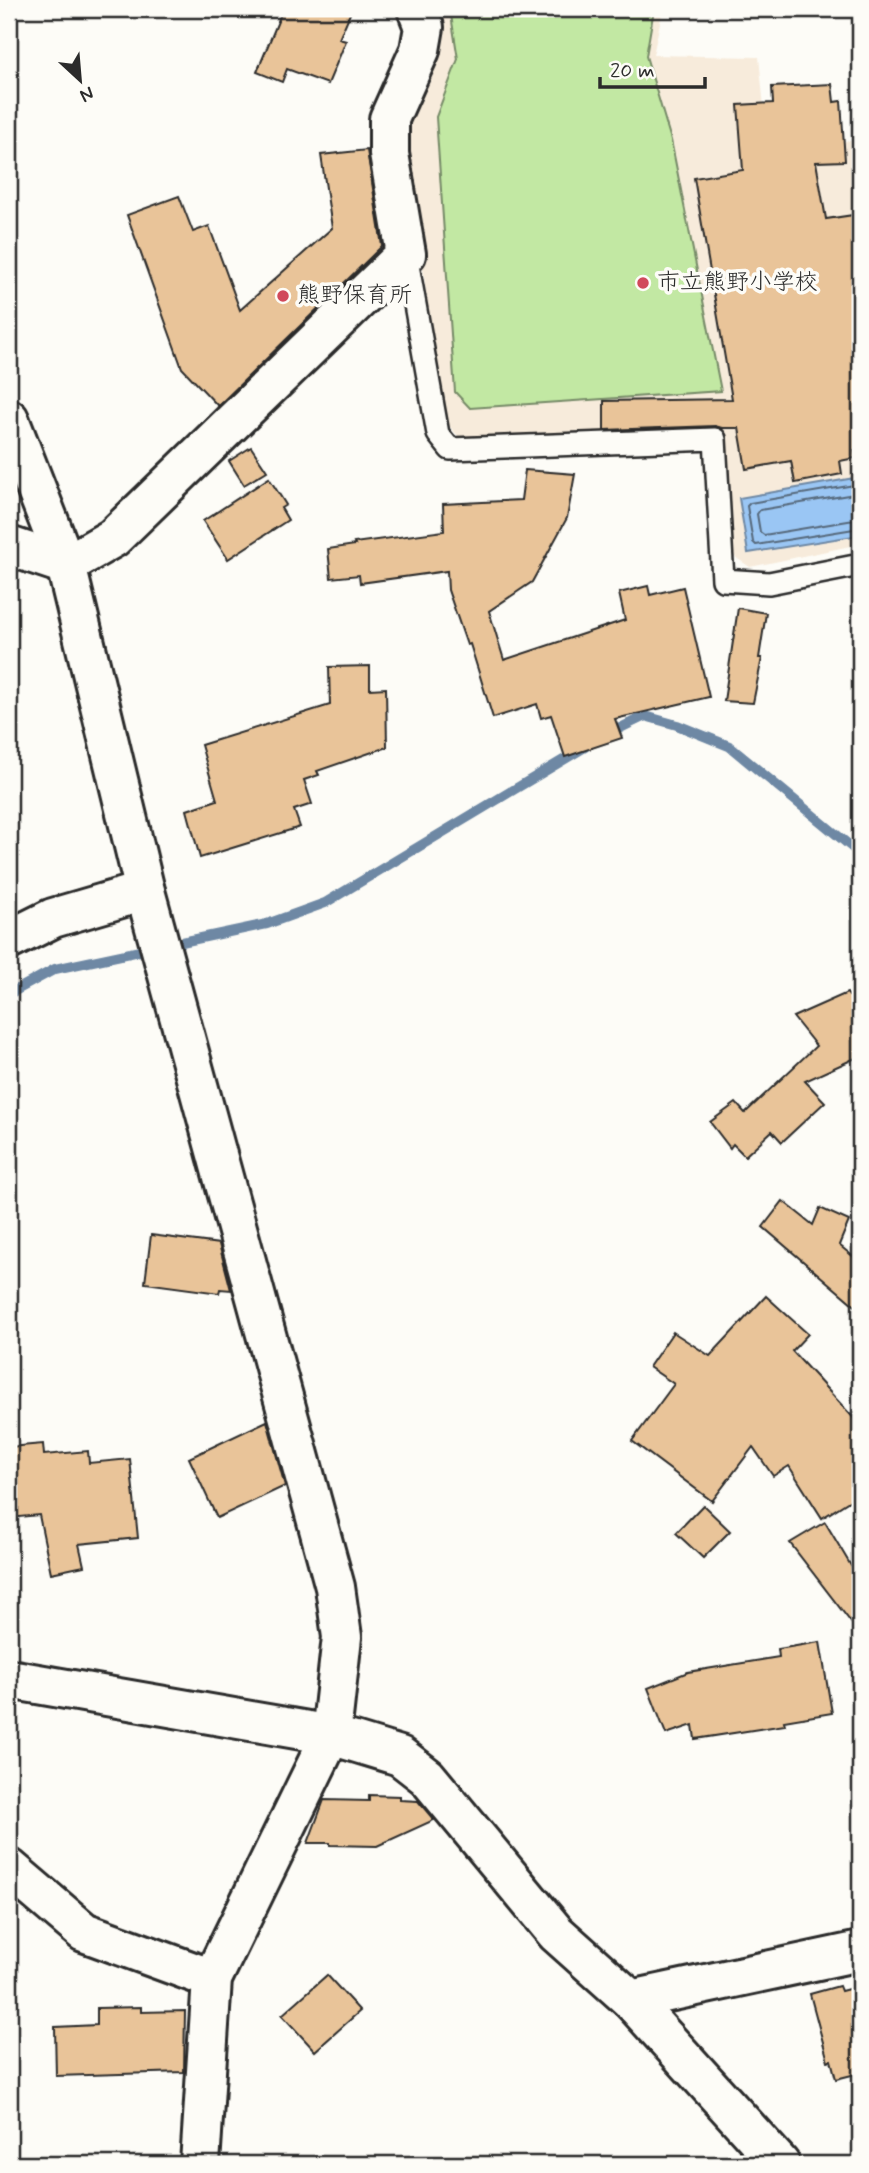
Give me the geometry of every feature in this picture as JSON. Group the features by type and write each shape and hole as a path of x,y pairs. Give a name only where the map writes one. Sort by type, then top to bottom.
{"street":[{"path":"9,546 66,565 113,538 406,254 389,154 389,119 420,50 424,27 417,9"},
{"path":"9,419 66,565 145,891 335,1587 342,1637 331,1735 212,1979 200,2164"},
{"path":"9,940 53,918 145,891"},
{"path":"9,1679 331,1735 400,1756 427,1777 556,1933 631,2000 780,2164"},
{"path":"9,1868 84,1932 212,1979"},
{"path":"631,2000 860,1951"}],"lane":[{"path":"406,254 438,434 450,449 715,439 723,580 769,583 860,565"}],"shaded area":[{"name":"市立熊野小学校","path":"426,9 663,9 653,55 759,57 768,148 860,140 860,544 750,567 732,555 721,427 459,437 441,417 404,111"}],"green space":[{"path":"450,9 654,9 646,56 671,140 721,391 470,408 455,392 436,117 458,59"}],"water":[{"path":"860,477 860,535 748,553 739,498"}],"building":[{"path":"283,9 352,9 339,39 346,41 328,84 287,69 282,82 257,72"},
{"path":"832,84 834,102 841,101 845,161 816,162 826,219 860,214 860,448 854,450 855,458 840,461 842,474 795,483 791,461 746,469 739,428 715,426 604,430 604,401 732,399 694,178 743,170 738,105 773,103 772,87"},
{"path":"367,150 382,246 218,406 182,368 127,215 179,196 193,232 209,226 240,310 332,228 321,155"},
{"path":"251,447 267,471 244,485 229,461"},
{"path":"525,470 575,474 567,518 532,582 489,611 504,660 625,620 619,593 648,586 650,595 683,587 709,697 615,719 622,738 565,757 551,715 541,718 537,704 493,718 470,644 467,645 448,590 447,571 360,583 359,575 331,578 328,549 444,531 443,504 521,500"},
{"path":"269,478 286,505 281,508 288,520 228,559 203,521"},
{"path":"738,608 766,613 759,658 762,658 753,703 724,701"},
{"path":"370,666 370,689 386,688 387,747 317,771 319,775 304,780 312,804 294,810 300,827 200,858 187,810 217,800 201,745 330,705 329,667"},
{"path":"860,991 860,1056 805,1081 825,1102 782,1142 772,1131 745,1156 733,1144 730,1148 710,1122 736,1103 745,1113 816,1046 793,1017 847,993 849,996"},
{"path":"783,1201 813,1225 820,1208 849,1221 839,1245 860,1262 860,1310 763,1227"},
{"path":"151,1235 219,1244 231,1290 220,1289 219,1293 145,1283"},
{"path":"766,1296 808,1334 792,1351 860,1425 860,1494 822,1518 789,1466 773,1476 753,1447 712,1501 632,1441 674,1384 649,1367 673,1332 710,1356"},
{"path":"267,1421 285,1486 217,1518 189,1458"},
{"path":"43,1444 44,1455 88,1451 89,1463 130,1459 138,1538 79,1544 84,1566 51,1573 39,1515 9,1518 9,1447"},
{"path":"703,1505 730,1531 703,1558 676,1533"},
{"path":"825,1522 860,1581 860,1634 790,1543"},
{"path":"820,1642 832,1713 784,1721 785,1725 695,1739 693,1725 666,1734 648,1688 688,1672 779,1657 778,1649"},
{"path":"369,1795 400,1796 400,1800 418,1801 434,1820 377,1846 308,1843 324,1800 369,1801"},
{"path":"327,1975 360,2011 315,2051 282,2015"},
{"path":"839,1986 841,1991 860,1986 860,2073 836,2079 831,2060 828,2061 810,1994"},
{"path":"141,2007 141,2012 185,2011 184,2072 56,2076 55,2027 97,2025 97,2008"}],"waterway":[{"path":"608,734 645,716 677,725 729,746 860,854"},
{"path":"9,994 55,969 267,924 325,903 585,747"}],"place":[{"name":"市立熊野小学校","path":"643,283"},
{"name":"熊野保育所","path":"283,296"}]}
